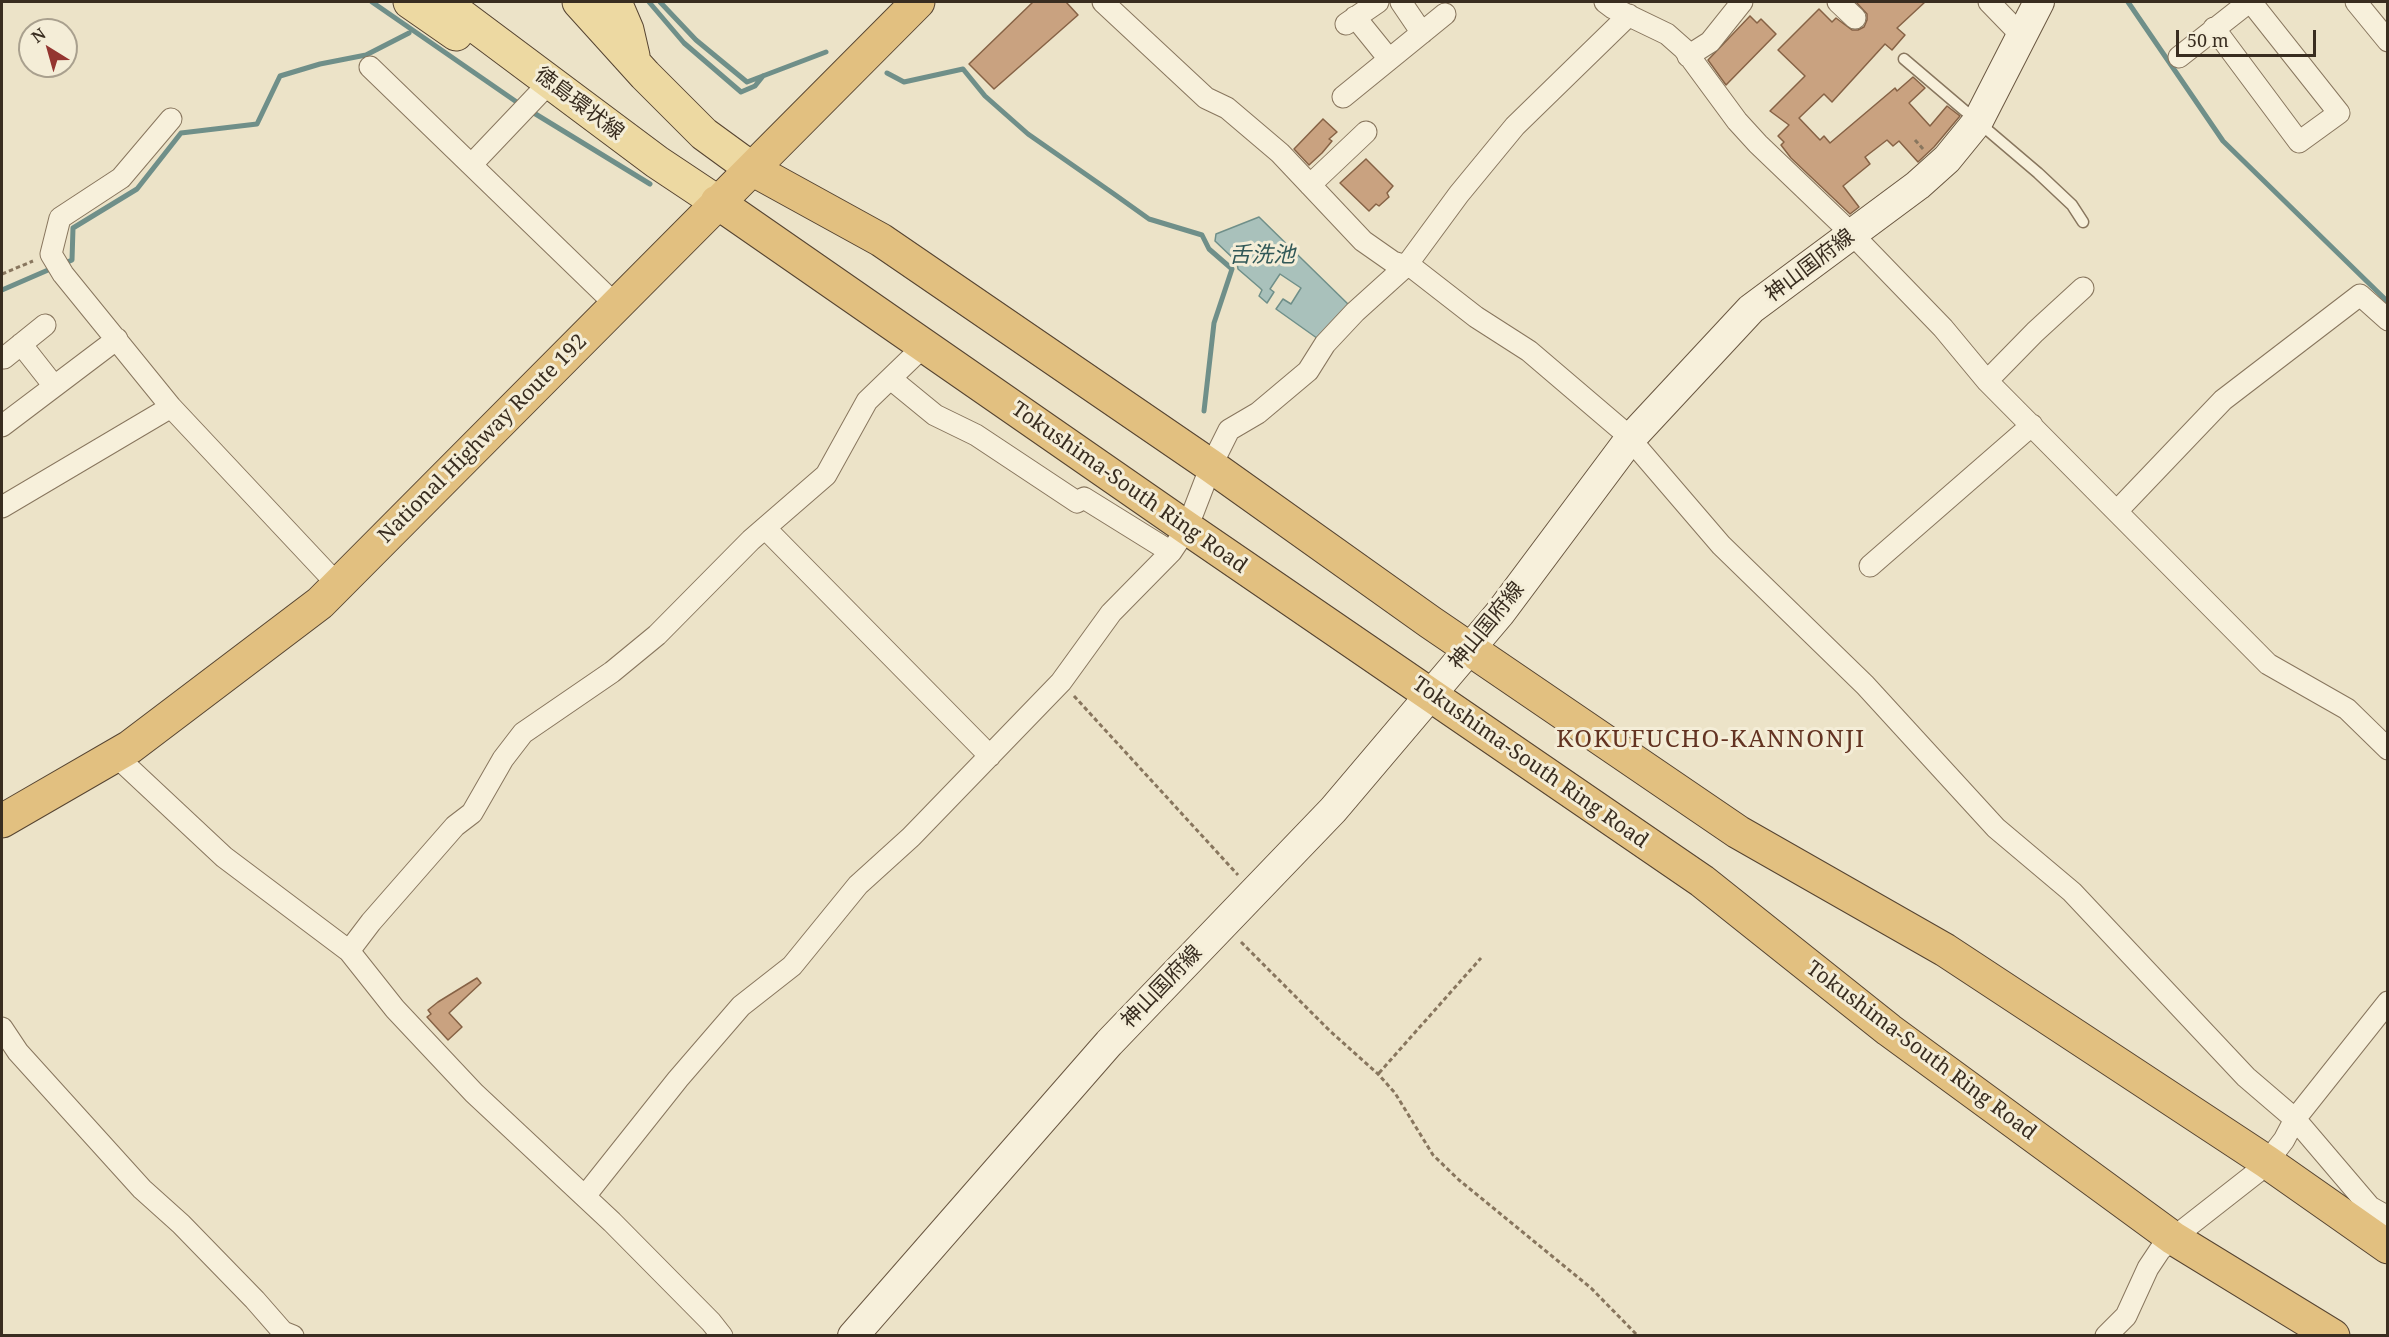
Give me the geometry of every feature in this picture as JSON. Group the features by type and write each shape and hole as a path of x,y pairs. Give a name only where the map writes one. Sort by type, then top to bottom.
{"highway":[{"name":"National Highway Route 192","path":"2,821 116,756 320,603 918,2"},
{"path":"752,169 880,240 1738,832 1945,950 2267,1162 2388,1247"},
{"name":"Tokushima-South Ring Road","path":"717,202 924,346 1179,540 1431,694 1702,881 1888,1030 2173,1238 2333,1335"}],"main road":[{"path":"410,2 465,41 509,68 534,100"},
{"name":"徳島環状線","path":"442,2 534,100 657,162 717,202"},
{"path":"579,2 635,64 704,134 752,169"},
{"path":"609,2 618,9 627,30 635,64"},
{"name":"神山国府線","path":"854,1335 1109,1043 1333,810 1500,614 1630,439 1751,309 1918,185 1947,159 1978,121 2039,2"}],"street":[{"path":"1103,2 1206,98 1227,108 1280,153 1363,241 1394,262 1413,268 1476,317 1529,351 1630,439 1721,545 1865,685 1996,828 2072,892 2246,1077 2295,1119 2370,1207 2388,1217"},
{"path":"1376,2 1351,21 1389,60"},
{"path":"1401,2 1422,33"},
{"path":"1605,2 1667,34 1688,56 1737,121 1758,144 1852,234 1942,328 1987,381 2268,664 2347,709 2388,749"},
{"path":"1688,56 1710,42 1742,2"},
{"path":"1838,2 1855,18"},
{"path":"1989,2 2021,35"},
{"path":"2178,57 2214,28 2250,2 2338,113 2299,142 2214,28"},
{"path":"2356,2 2388,41"},
{"path":"1342,96 1445,14"},
{"path":"585,1196 678,1079 741,1006 792,966 858,885 911,837 1061,681 1111,613 1179,540 1210,466 1229,430 1258,413 1308,371 1325,344 1347,320 1406,266 1459,194 1515,126 1629,15"},
{"path":"370,67 616,305"},
{"path":"472,164 534,100"},
{"path":"171,119 121,178 60,218 51,255 63,274 171,407 338,585"},
{"path":"1310,185 1366,132"},
{"path":"1987,381 2083,288"},
{"path":"2117,512 2223,400 2360,294 2388,320"},
{"path":"4,358 45,325"},
{"path":"2,426 117,339"},
{"path":"21,344 54,386"},
{"path":"349,951 370,922 454,826 472,813 503,759 523,733 612,672 657,635 765,528 826,475 867,401 924,346"},
{"path":"891,379 935,415 976,435 1077,502 1084,498 1179,540"},
{"path":"2,507 171,407"},
{"path":"1870,566 2032,425"},
{"path":"765,528 990,756"},
{"path":"116,756 224,857 349,951 395,1009 474,1093 585,1196 722,1335"},
{"path":"2106,1335 2126,1316 2148,1268 2160,1250 2267,1162 2284,1140 2295,1119 2388,1002"},
{"path":"2,1028 18,1052 142,1189 181,1224 283,1332 292,1335"}],"lane":[{"path":"1904,58 2072,205 2083,222"}],"path":[{"path":"2,274 51,255"},
{"path":"1061,681 1254,892"},
{"path":"1223,924 1330,1031 1378,1074 1395,1093 1433,1155 1459,1180 1591,1288 1638,1335"},
{"path":"1378,1074 1481,958"}],"water":[{"name":"舌洗池","path":"1259,217 1351,307 1321,341 1276,309 1283,299 1291,304 1301,288 1280,274 1270,289 1274,292 1267,303 1259,296 1262,290 1238,269 1237,262 1215,241 1216,234"}],"building":[{"path":"1033,2 1066,2 1078,15 994,89 969,64"},
{"path":"1856,2 1925,2 1897,28 1905,35 1892,50 1885,44 1832,102 1824,94 1799,118 1820,140 1824,136 1830,143 1895,88 1897,91 1913,77 1925,88 1909,103 1930,126 1947,106 1960,116 1918,162 1899,141 1893,146 1887,140 1865,157 1870,164 1843,186 1859,207 1850,214 1791,158 1781,145 1784,142 1778,136 1789,125 1770,111 1805,76 1778,50 1819,9 1832,22 1836,18 1852,30 1864,27 1867,14"},
{"path":"1750,16 1757,23 1761,19 1776,34 1726,85 1708,60"},
{"path":"1323,119 1337,132 1329,139 1332,141 1322,153 1309,165 1294,149"},
{"path":"1366,159 1393,186 1387,193 1389,197 1369,211 1340,183"},
{"path":"477,978 481,983 449,1013 462,1027 448,1040 427,1017 431,1014 428,1010"}],"waterway":[{"path":"372,2 521,105"},
{"path":"649,2 684,43 741,92 755,86 763,76"},
{"path":"660,2 696,40 747,82 826,52"},
{"path":"2128,2 2223,141 2388,302"},
{"path":"63,264 72,260 73,228 137,189 181,133 257,124 280,76 320,64 366,55 409,33"},
{"path":"887,73 904,82 963,69 985,96 1028,134 1149,219 1202,235 1209,249 1232,269 1214,323 1204,411"},
{"path":"529,110 650,184"},
{"path":"2,290 55,267"}],"district":[{"name":"KOKUFUCHO-KANNONJI","path":"1711,740"}]}
